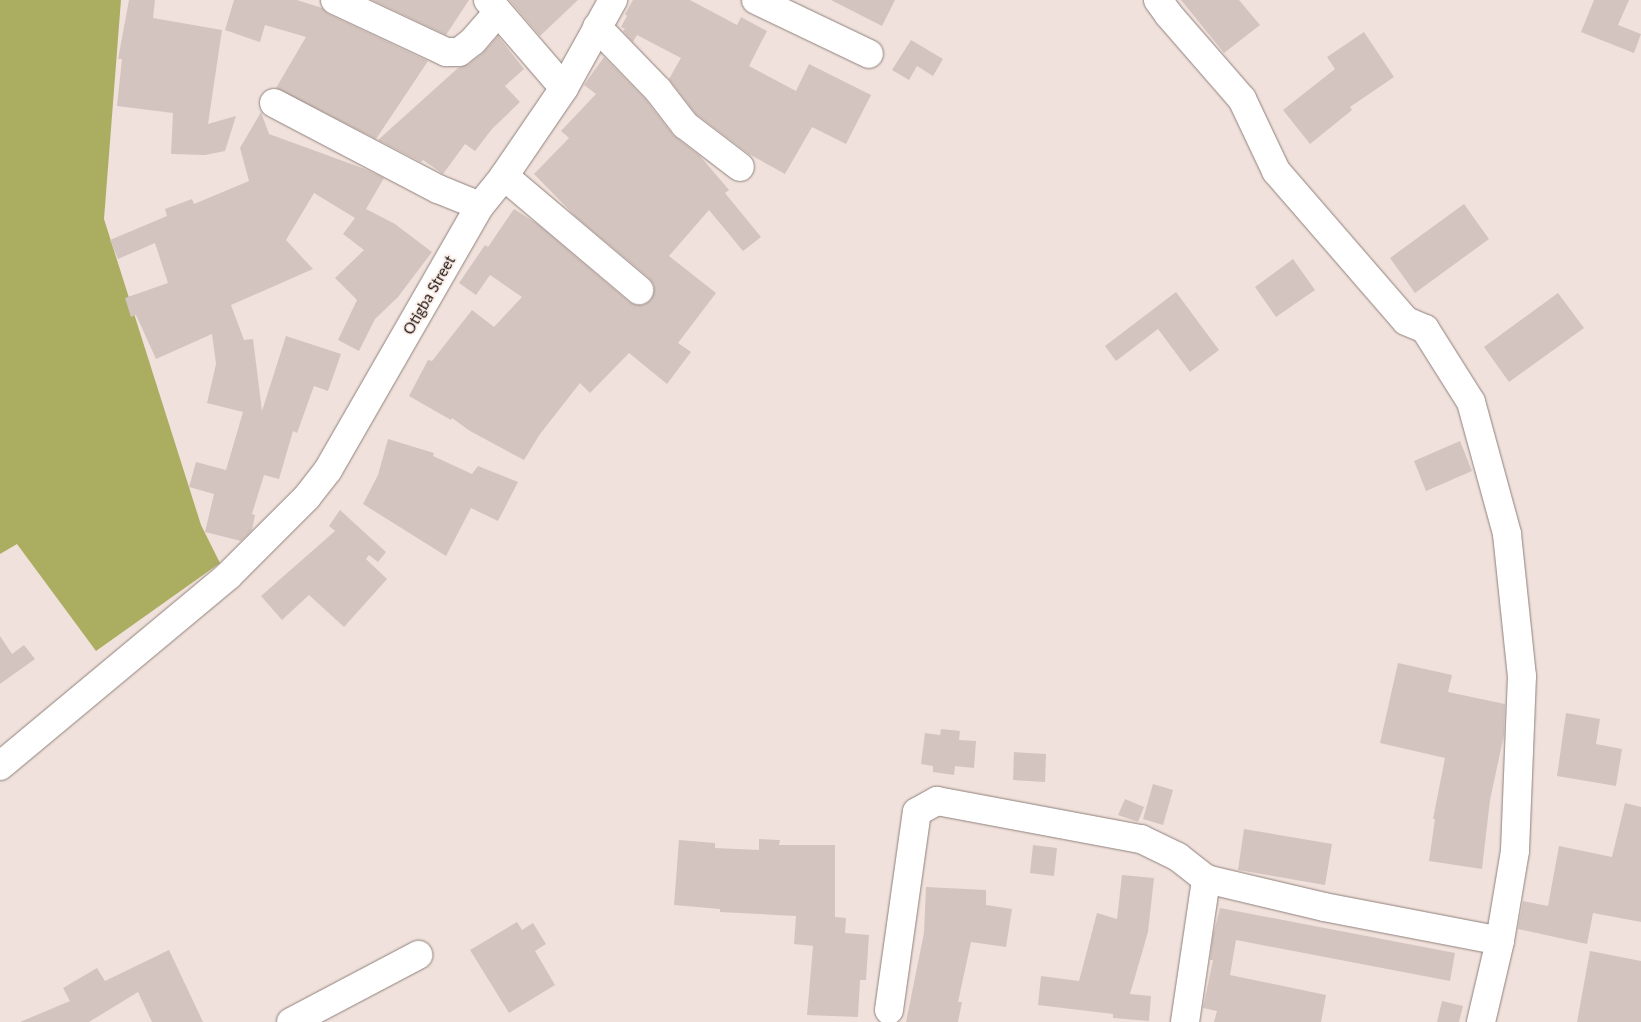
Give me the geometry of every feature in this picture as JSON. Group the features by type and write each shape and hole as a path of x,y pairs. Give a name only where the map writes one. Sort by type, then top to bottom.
{"street":[{"path":"335,0 446,52 459,52 474,41 493,6 564,88"},
{"name":"Otigba Street","path":"0,766 228,576 307,498 328,470 480,206 504,176 564,88 613,0"},
{"path":"756,0 869,54"},
{"path":"1158,0 1242,99 1276,171 1406,320 1425,330 1471,402 1507,534 1522,676 1515,851 1500,941 1480,1022"},
{"path":"597,27 658,90 685,125 740,167"},
{"path":"274,103 438,190 480,206"},
{"path":"504,176 638,290"},
{"path":"890,1010 917,812 937,801 1141,838 1178,857 1206,879 1324,907 1500,941"},
{"path":"1185,1022 1206,879"},
{"path":"291,1022 418,955"}],"green space":[{"path":"0,0 121,0 104,219 201,525 220,563 96,651 17,544 0,554"}],"building":[{"path":"129,0 155,0 153,18 222,30 208,124 236,116 225,151 205,155 171,154 173,113 117,106 122,59 118,59"},
{"path":"234,0 297,0 322,8 328,14 428,61 376,139 276,88 306,37 265,25 260,42 225,30"},
{"path":"372,0 469,0 446,35"},
{"path":"509,0 578,0 540,36"},
{"path":"633,0 690,0 737,25 741,17 767,31 749,66 796,91 809,64 871,95 846,144 812,127 785,174 749,154 696,114 669,79 681,58 637,35 633,42 623,31 625,29 621,27 627,16 625,14"},
{"path":"831,0 895,0 882,26"},
{"path":"1181,0 1239,0 1260,25 1224,53"},
{"path":"1594,0 1629,0 1618,25 1641,34 1634,53 1581,32"},
{"path":"1364,32 1394,77 1350,107 1352,110 1310,144 1283,110 1335,69 1327,57"},
{"path":"498,36 524,69 505,86 520,102 492,129 475,151 465,144 443,174 423,160 421,162 378,140 458,68 469,64 483,53"},
{"path":"911,40 943,59 933,76 917,66 909,80 892,70"},
{"path":"604,57 646,100 673,135 700,156 729,190 725,193 761,237 743,251 709,210 669,256 716,293 678,343 691,352 667,384 629,353 590,393 580,383 540,434 524,460 470,431 452,418 451,420 409,396 428,360 432,361 472,310 494,327 522,297 490,275 476,295 459,283 485,245 488,247 514,209 536,223 629,302 636,305 644,305 651,300 654,285 649,278 575,216 534,174 569,138 561,131 596,94 584,85"},
{"path":"261,112 269,134 365,169 384,178 366,209 395,224 432,252 398,297 375,319 359,351 338,340 357,300 335,278 364,250 343,234 355,218 314,193 286,240 313,269 231,305 244,340 253,339 262,411 286,336 341,354 328,391 314,386 297,433 293,431 279,479 264,475 252,514 255,515 252,530 241,541 205,532 214,494 189,487 196,462 226,470 243,412 207,403 216,364 212,334 156,359 136,315 131,317 125,298 168,283 155,243 118,259 110,240 167,216 165,209 192,199 194,204 249,181 240,148"},
{"path":"1464,204 1489,239 1415,293 1390,258"},
{"path":"1293,259 1315,290 1276,317 1255,287"},
{"path":"1176,292 1219,350 1190,372 1158,329 1116,361 1105,346"},
{"path":"1558,293 1584,328 1509,382 1484,347"},
{"path":"388,439 434,453 433,456 472,474 478,466 518,482 498,521 471,508 446,556 363,504 378,475"},
{"path":"1460,441 1472,471 1426,491 1414,461"},
{"path":"340,510 386,552 378,562 369,555 366,559 387,579 344,627 309,595 282,620 261,596 335,531 329,526"},
{"path":"0,636 12,654 24,645 35,659 0,684"},
{"path":"1398,663 1452,675 1448,692 1505,704 1504,735 1490,800 1482,869 1429,861 1435,819 1433,819 1445,758 1380,743"},
{"path":"1566,713 1600,719 1596,744 1622,749 1616,786 1557,776"},
{"path":"941,729 960,731 959,740 976,741 974,768 955,766 954,775 933,772 933,766 921,764 925,733 940,735"},
{"path":"1014,752 1046,754 1045,782 1013,780"},
{"path":"1153,784 1173,790 1163,825 1143,819"},
{"path":"1125,799 1144,807 1138,822 1118,815"},
{"path":"1625,803 1641,807 1641,922 1593,913 1587,944 1518,929 1523,901 1548,906 1559,846 1612,857"},
{"path":"1244,829 1332,844 1325,885 1238,870"},
{"path":"759,839 780,840 779,845 835,845 835,917 846,918 845,933 869,935 866,980 860,980 858,1017 807,1015 813,946 794,944 796,916 720,912 720,909 674,905 679,840 715,843 715,848 759,850"},
{"path":"1033,845 1057,848 1054,876 1030,873"},
{"path":"1122,875 1154,878 1148,932 1130,994 1151,996 1149,1021 1113,1018 1113,1014 1038,1005 1041,976 1079,981 1097,913 1117,919"},
{"path":"926,887 986,890 986,905 1012,909 1006,947 971,942 958,1002 962,1002 958,1022 906,1022 924,933"},
{"path":"1220,908 1455,953 1450,981 1236,940 1230,975 1326,995 1321,1022 1214,1022 1217,1011 1203,1008 1213,960 1210,960 1213,936"},
{"path":"517,922 522,930 533,923 546,944 535,951 555,985 509,1013 470,950"},
{"path":"169,950 203,1022 152,1022 138,992 89,1022 20,1022 70,1001 63,988 97,968 105,981"},
{"path":"1590,951 1641,961 1641,1022 1577,1022"},
{"path":"1442,1001 1463,1006 1459,1022 1437,1022"}]}
